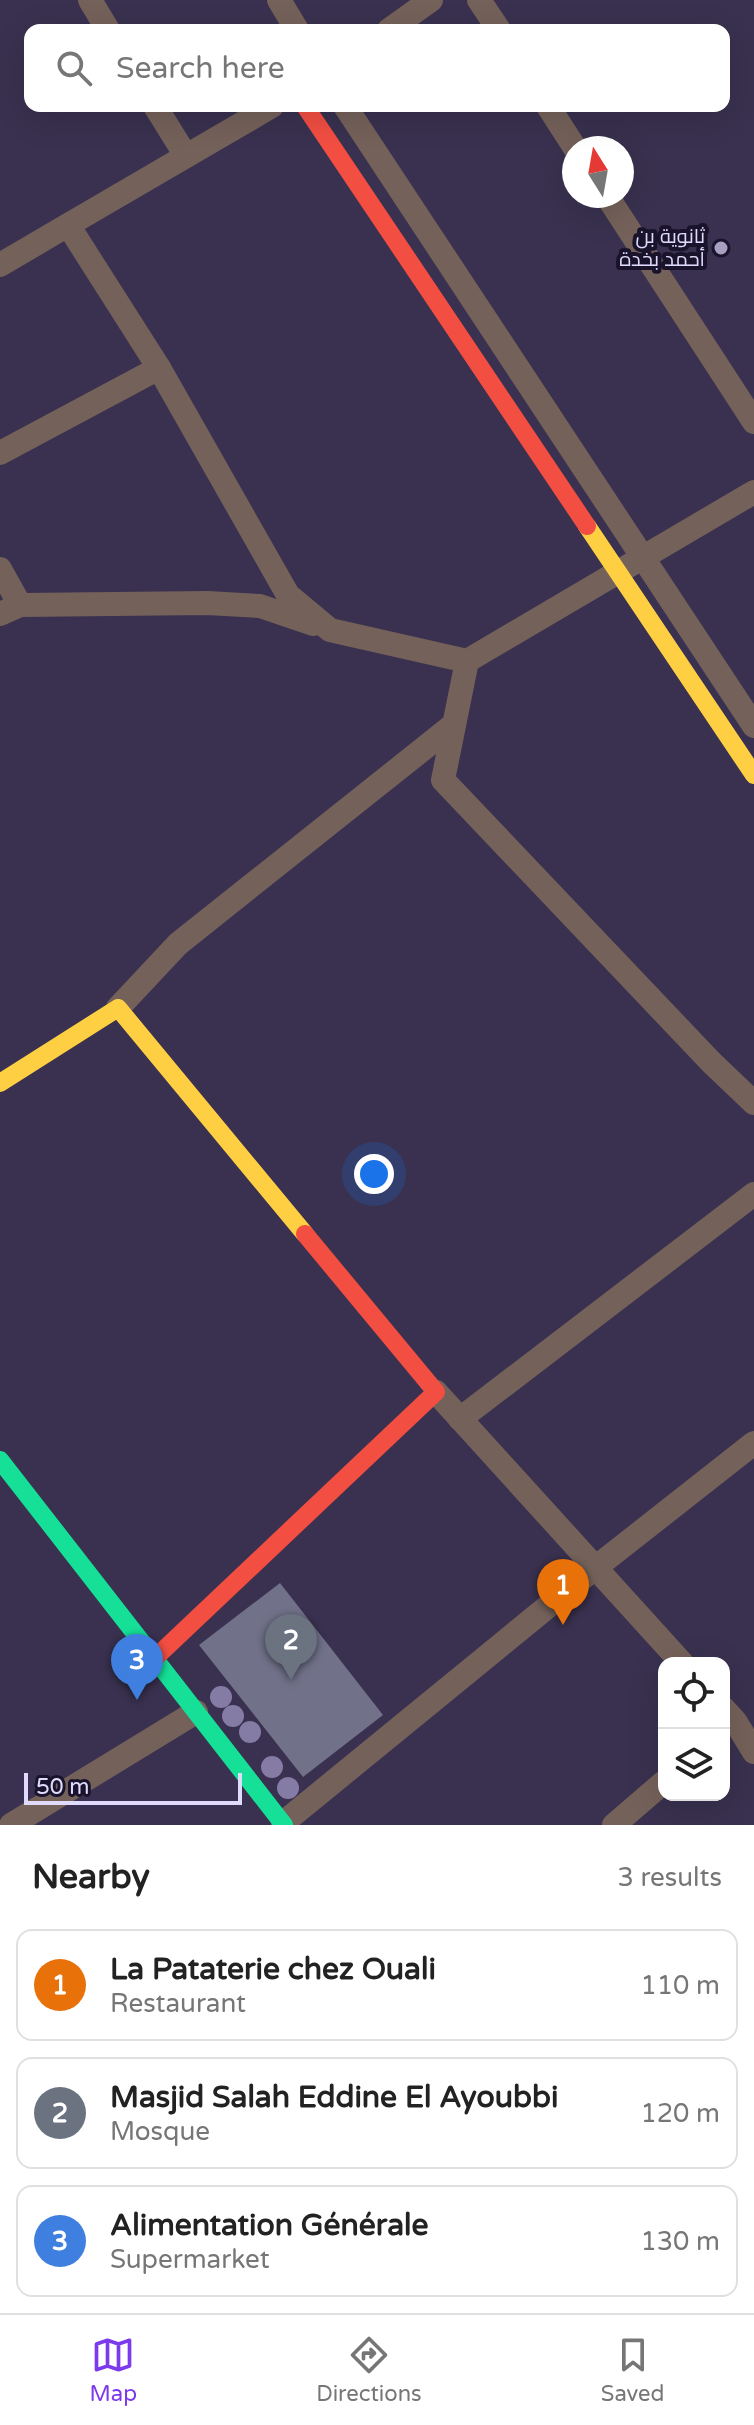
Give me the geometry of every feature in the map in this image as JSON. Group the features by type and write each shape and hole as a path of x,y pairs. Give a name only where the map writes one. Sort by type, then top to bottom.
{"street":[{"path":"90,0 104,24"},
{"path":"279,0 293,24"},
{"path":"397,24 431,0"},
{"path":"479,0 495,24"},
{"path":"159,112 186,156"},
{"path":"0,265 262,112"},
{"path":"309,112 754,775"},
{"path":"349,112 754,726"},
{"path":"552,112 567,136"},
{"path":"615,208 754,422"},
{"path":"68,225 159,368 288,595 330,630"},
{"path":"0,453 159,368"},
{"path":"0,569 10,610 207,603 260,606 330,630 467,661 754,492"},
{"path":"467,661 443,780 700,1051 754,1103"},
{"path":"0,1083 118,1008 178,944 452,726"},
{"path":"118,1008 436,1392 677,1657"},
{"path":"460,1419 754,1194"},
{"path":"155,1658 436,1392"},
{"path":"0,1460 284,1824 595,1568 754,1443"},
{"path":"11,1825 196,1712"},
{"path":"734,1716 754,1752"},
{"path":"614,1825 658,1787"}],"building":[{"path":"280,1583 383,1715 303,1777 199,1645"}],"traffic: fast":[{"path":"0,1460 284,1825"}],"traffic: slow":[{"path":"587,526 754,775"},
{"path":"0,1083 118,1008 305,1234"}],"traffic: jam":[{"path":"309,112 587,526"},
{"path":"155,1658 436,1392 305,1234"}],"place":[{"name":"ثانوية بن أحمد بخدة","path":"721,248"},
{"name":"La Pataterie chez Ouali","path":"563,1625"},
{"name":"Masjid Salah Eddine El Ayoubbi","path":"291,1680"},
{"name":"Alimentation Générale","path":"137,1700"}]}
